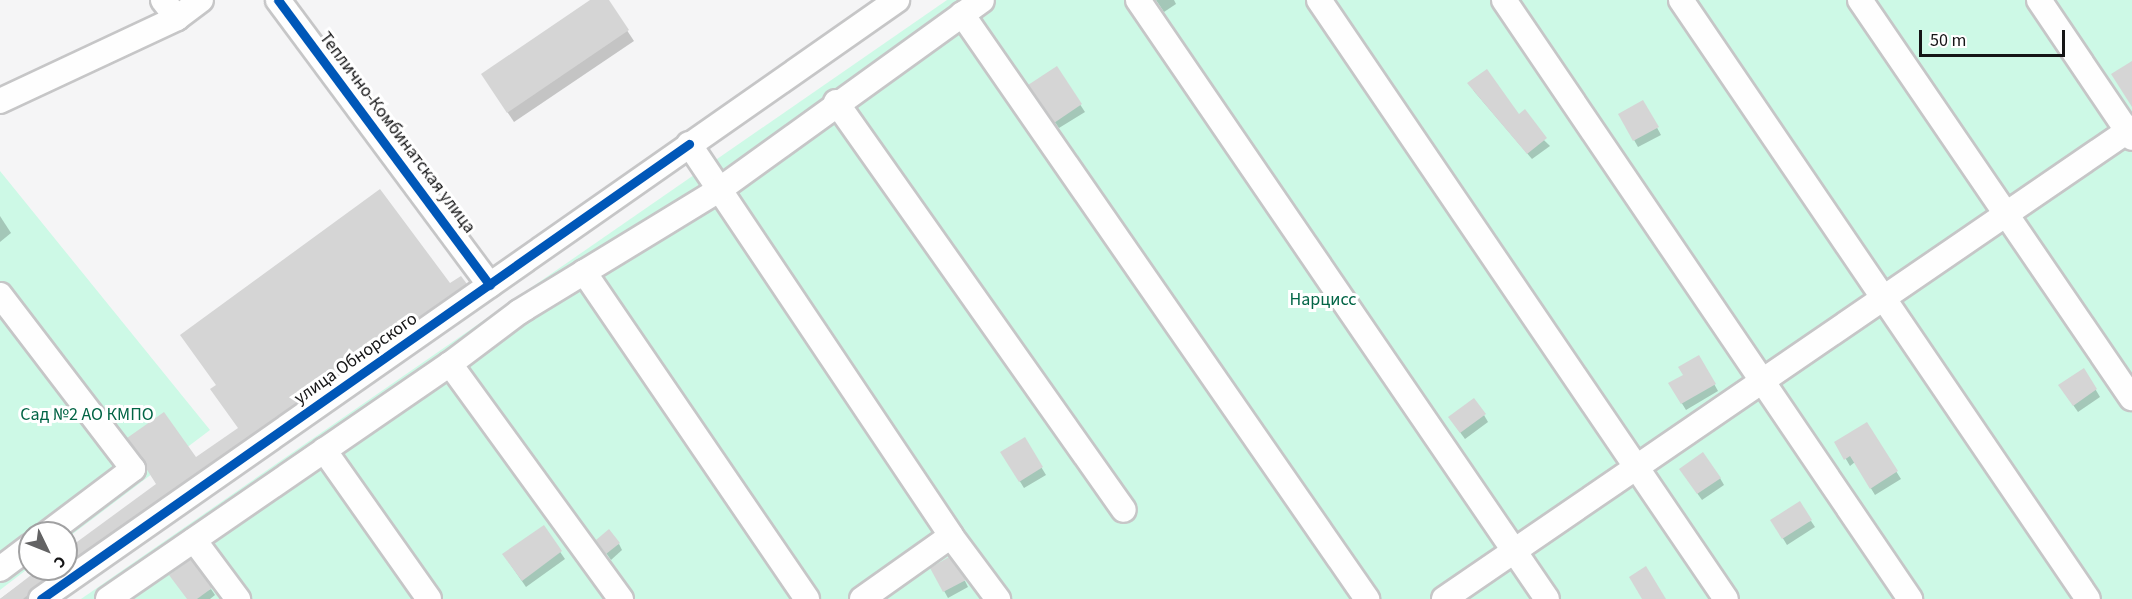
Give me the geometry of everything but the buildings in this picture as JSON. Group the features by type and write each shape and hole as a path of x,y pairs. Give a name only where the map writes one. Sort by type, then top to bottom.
{"street":[{"path":"0,100 170,9 201,0"},
{"name":"Теплично-Комбинатская улица","path":"278,0 490,285"},
{"name":"улица Обнорского","path":"41,599 897,0"},
{"path":"108,599 450,364 519,312 719,190 836,102 982,0"},
{"path":"1138,0 1547,599"},
{"path":"1319,0 1726,599"},
{"path":"1504,0 1910,599"},
{"path":"1681,0 2088,599"},
{"path":"1860,0 2132,398"},
{"path":"1444,599 1884,297 2130,132 2039,0"},
{"path":"962,14 1367,599"},
{"path":"836,102 1124,510"},
{"path":"689,144 951,536 998,599"},
{"path":"584,272 807,599"},
{"path":"0,295 133,469 64,521"},
{"path":"450,364 621,599"},
{"path":"324,450 429,599"},
{"path":"862,599 951,536"},
{"path":"194,540 238,599"},
{"path":"3,559 18,552"}],"green space":[{"name":"Нарцисс","path":"947,0 2132,0 2132,599 81,599"},
{"name":"Сад №2 АО КМПО","path":"0,171 210,430 78,530 78,521 18,521 18,576 0,590"}],"cycle path":[{"path":"278,0 490,285"},
{"path":"41,599 689,144"}]}
